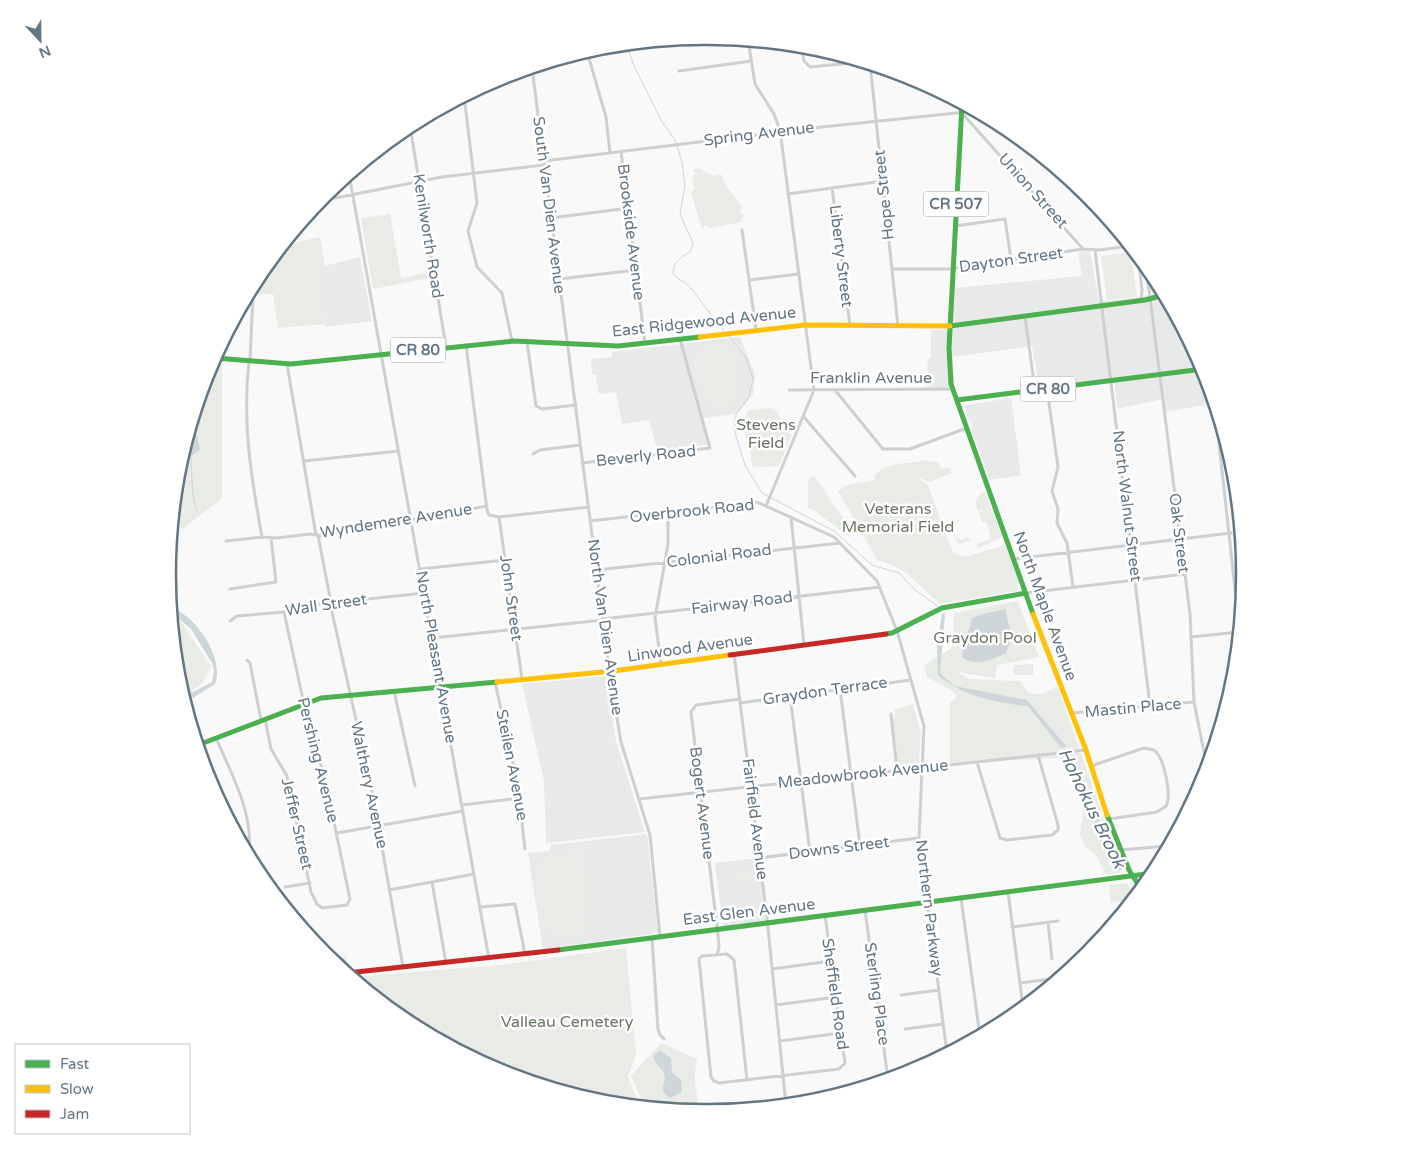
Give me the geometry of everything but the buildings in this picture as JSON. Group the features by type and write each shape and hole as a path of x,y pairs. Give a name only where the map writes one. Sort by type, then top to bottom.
{"main road":[{"name":"CR 507","path":"950,326 962,113"},
{"name":"East Ridgewood Avenue","path":"223,358 287,363 512,341 618,346 805,325 950,326 1141,301 1157,297"},
{"name":"North Maple Avenue","path":"950,326 949,356 953,389 1026,593 1092,766 1120,850 1130,876 1136,883"},
{"name":"CR 80","path":"957,400 1194,370"},
{"name":"Linwood Avenue","path":"204,743 322,698 610,671 804,645 897,631 942,608 1026,593"},
{"name":"East Glen Avenue","path":"356,972 489,959 1142,874"}],"street":[{"path":"749,47 755,84 774,114 780,132 814,390 766,506"},
{"path":"803,54 804,61 810,67 845,64"},
{"name":"Brookside Avenue","path":"589,58 606,117 610,152"},
{"path":"679,71 751,61"},
{"name":"Hope Street","path":"871,71 898,326"},
{"name":"South Van Dien Avenue","path":"533,74 567,343"},
{"path":"465,104 475,173 477,203 468,231 477,267 502,292 512,341"},
{"name":"Spring Avenue","path":"334,198 419,182 610,152 876,121 962,113"},
{"name":"Union Street","path":"962,113 1083,249"},
{"name":"Kenilworth Road","path":"411,134 446,347"},
{"name":"Brookside Avenue","path":"621,151 645,343"},
{"path":"788,194 883,181"},
{"name":"North Pleasant Avenue","path":"351,182 489,959"},
{"name":"Liberty Street","path":"832,188 850,325"},
{"path":"551,218 629,208"},
{"path":"955,226 1005,219 1011,259"},
{"path":"742,230 756,330"},
{"name":"Dayton Street","path":"892,269 952,268 1083,249 1095,250 1122,247"},
{"name":"North Walnut Street","path":"1095,250 1150,706"},
{"path":"559,279 636,270"},
{"path":"1140,271 1141,301"},
{"path":"749,280 798,274"},
{"name":"Oak Street","path":"1147,282 1185,574 1191,637 1194,702 1205,751"},
{"path":"253,301 245,399 247,443 262,537"},
{"path":"1026,316 1035,391"},
{"name":"Beverly Road","path":"582,463 710,448 680,339"},
{"path":"527,342 536,406 542,409 576,405"},
{"name":"North Van Dien Avenue","path":"567,343 621,742 650,835 660,936"},
{"path":"466,345 487,506"},
{"name":"Walthery Avenue","path":"287,363 317,535 378,826 403,967"},
{"name":"Franklin Avenue","path":"789,390 953,389"},
{"path":"1047,389 1058,471 1052,491 1058,509 1057,523 1065,535 1073,587"},
{"path":"835,390 883,449 910,449 967,428"},
{"path":"803,416 854,476"},
{"path":"533,454 540,450 580,445"},
{"path":"304,461 399,451"},
{"path":"1221,454 1235,584"},
{"name":"Overbrook Road","path":"590,521 754,502 790,517"},
{"name":"Wyndemere Avenue","path":"226,541 262,537 317,535 487,506 489,515 499,517"},
{"path":"499,517 589,507"},
{"path":"660,664 655,613 669,536 668,512"},
{"name":"John Street","path":"499,517 522,679"},
{"path":"790,517 804,645"},
{"name":"Northern Parkway","path":"790,517 829,534 841,543 873,575 880,587 897,631 924,726 924,768 919,838 946,1046"},
{"path":"1014,559 1231,533"},
{"path":"230,589 271,584 277,580 271,538"},
{"name":"Colonial Road","path":"597,570 841,543"},
{"path":"420,569 505,560"},
{"name":"Linwood Avenue","path":"1026,593 1185,574"},
{"name":"Fairway Road","path":"433,638 880,587"},
{"name":"Wall Street","path":"230,620 237,616 284,612 290,607 424,593"},
{"name":"Pershing Avenue","path":"284,612 313,746 323,770 337,833 350,899 344,907"},
{"path":"1191,637 1232,633"},
{"name":"Fairfield Avenue","path":"734,654 768,923 785,1098"},
{"name":"Jeffer Street","path":"247,660 250,663 271,749 287,776 312,892 319,906 325,908 344,907"},
{"name":"Graydon Terrace","path":"740,701 911,680"},
{"name":"Steilen Avenue","path":"496,682 520,798 525,849"},
{"path":"840,689 860,845"},
{"path":"394,692 415,786"},
{"path":"790,696 810,852"},
{"name":"Bogert Avenue","path":"717,955 719,947 718,929 691,710 696,705 740,701"},
{"name":"Mastin Place","path":"1072,713 1194,702"},
{"path":"891,714 897,771"},
{"path":"216,738 244,807 250,843"},
{"path":"1092,766 1147,748 1157,752 1161,758 1169,795 1166,806 1157,812 1109,819"},
{"name":"Meadowbrook Avenue","path":"639,799 1086,750"},
{"path":"977,762 1000,838 1007,840 1052,835 1057,832 1058,825 1038,755"},
{"path":"462,805 520,798"},
{"path":"337,833 463,811"},
{"name":"Downs Street","path":"759,858 919,838"},
{"path":"1120,850 1160,847"},
{"path":"389,890 474,874"},
{"path":"432,882 446,963"},
{"path":"285,887 310,883"},
{"path":"1008,892 1022,999"},
{"path":"961,897 979,1028"},
{"path":"480,907 513,904 516,906 525,954"},
{"name":"Sterling Place","path":"865,910 887,1072"},
{"name":"Sheffield Road","path":"783,1077 837,1070 843,1067 845,1063 824,915"},
{"path":"1012,927 1058,921"},
{"path":"1048,922 1052,959"},
{"path":"652,938 658,1029 664,1039"},
{"name":"Bogert Avenue","path":"719,947 723,954 730,954 734,960 747,1080"},
{"path":"723,954 702,956 698,961 711,1077 714,1082 718,1083 783,1077"},
{"path":"772,969 831,961"},
{"path":"1020,983 1047,980"},
{"path":"901,995 939,990"},
{"path":"776,1005 836,997"},
{"path":"905,1029 943,1024"},
{"path":"780,1041 841,1032"}],"shaded area":[{"path":"1090,251 1099,302 1152,295 1151,288 1181,340 1207,405 1164,412 1163,399 1117,409 1114,378 1039,387 1032,346 953,357 955,389 926,387 928,359 931,358 931,330 950,329 954,288 1082,276 1078,252"},
{"path":"360,257 372,321 326,327 316,268"},
{"path":"740,337 755,375 753,394 737,414 703,418 707,445 657,450 649,420 622,424 616,392 599,394 596,375 592,375 591,359 612,357 612,352"},
{"path":"1011,398 1021,475 990,480 971,429 973,426 967,416 965,405"},
{"path":"606,676 616,741 645,832 546,843 544,781 522,684"},
{"path":"647,834 658,933 543,949 528,853 549,851 551,845"},
{"path":"758,858 765,920 723,926 715,863"}],"green space":[{"path":"699,168 714,176 721,174 727,187 742,207 739,212 744,214 741,222 710,228 705,225 702,229 691,192 695,189 692,177 695,174 693,170"},
{"path":"390,214 401,278 429,272 430,278 373,289 361,218"},
{"path":"320,237 325,266 316,268 326,324 278,328 273,294 257,294 294,243"},
{"path":"1126,253 1132,261 1137,296 1107,300 1101,256"},
{"path":"711,343 726,345 735,359 737,369 738,389 736,397 731,404 724,408 710,405 704,396 700,381 699,354 702,349"},
{"path":"222,364 222,498 184,528 179,528 187,471 205,404"},
{"name":"Stevens Field","path":"775,409 791,436 779,466 755,467 752,465 741,421 747,419 746,413 749,410"},
{"name":"Veterans Memorial Field","path":"927,460 938,462 941,469 949,467 952,473 930,482 916,477 928,485 953,553 965,557 1005,545 1019,583 1017,591 939,604 919,584 895,566 878,561 838,491 847,485 875,480 874,477 879,472 891,465"},
{"path":"814,476 852,531 849,537 814,510 808,508 808,480"},
{"path":"985,491 1002,537 978,548 977,544 991,539 987,523 982,522 979,513 983,510 978,511 976,505 978,497"},
{"path":"961,519 954,526 956,537 961,540 968,537 971,540 961,544 957,543 951,525"},
{"path":"1018,601 1039,657 997,665 995,678 957,672 968,679 1021,681 1027,692 1036,694 1047,692 1057,685 1116,854 1123,867 1102,830 1095,802 1071,755 1065,756 1091,803 1092,818 1100,839 1119,871 1122,869 1119,873 1109,875 1105,873 1097,857 1085,846 1080,834 1083,813 1079,791 1061,758 950,763 950,703 957,696 949,689 927,677 924,665 952,648 954,613"},
{"path":"179,622 182,623 211,666 203,683 190,692 181,644"},
{"path":"1033,664 1033,675 1013,675 1014,665"},
{"path":"913,704 921,732 919,762 916,765 900,767 897,763 892,720 894,719 895,709"},
{"path":"583,849 589,909 585,910 587,932 557,934 551,932 546,928 540,912 536,880 537,868 547,855"},
{"path":"747,871 751,873 751,877 743,880 741,885 737,885 736,872"},
{"path":"1127,883 1131,890 1123,900 1111,903 1109,885"},
{"name":"Valleau Cemetery","path":"626,948 636,1054 628,1077 637,1099 569,1086 503,1064 441,1033 412,1015 361,976 500,965"},
{"path":"346,956 347,964 340,957"},
{"path":"661,1043 697,1059 695,1081 697,1103 671,1103 642,1100 631,1076"}],"water":[{"path":"196,433 200,449 190,457"},
{"name":"Graydon Pool","path":"1005,609 1012,637 1006,653 990,660 978,662 972,662 962,657 964,635 970,628 971,619 979,615"},
{"path":"178,611 190,619 206,639 216,663 217,674 215,684 192,699 191,693 212,682 214,670 212,663 191,629 179,619"},
{"name":"Hohokus Brook","path":"945,613 940,673 954,686 938,675 937,645 942,614"},
{"name":"Hohokus Brook","path":"955,686 1027,700 1067,747 1061,748 1028,706 980,697"},
{"name":"Hohokus Brook","path":"1071,755 1095,802 1102,830 1123,869 1118,871 1100,839 1092,818 1091,803 1064,756"},
{"path":"659,1050 671,1058 672,1072 681,1080 682,1092 670,1098 664,1093 662,1088 665,1077 664,1073 653,1057"}],"waterway":[{"name":"Hohokus Brook","path":"629,51 661,120 675,140 682,162 685,186 680,214 693,243 691,251 674,266 673,274 691,288 725,332"},
{"name":"Hohokus Brook","path":"728,335 746,358 753,378 749,397 735,416 735,433 745,465 762,493 834,531 872,565 899,573 914,589 939,607"},
{"path":"191,458 193,492 197,510"}],"traffic: fast":[{"path":"962,111 949,348 951,384 1033,614"},
{"path":"950,326 1157,297"},
{"path":"223,359 291,364 514,341 618,346 700,337"},
{"path":"957,400 1194,370"},
{"path":"886,634 892,633 942,608 1026,593"},
{"path":"204,743 321,698 497,682"},
{"path":"1107,815 1129,870 1137,882"},
{"path":"558,950 1142,875"}],"traffic: slow":[{"path":"700,337 805,325 950,326"},
{"path":"1033,614 1086,750 1107,815"},
{"path":"497,682 613,671 730,655"}],"traffic: jam":[{"path":"730,655 886,634"},
{"path":"356,972 558,950"}]}
